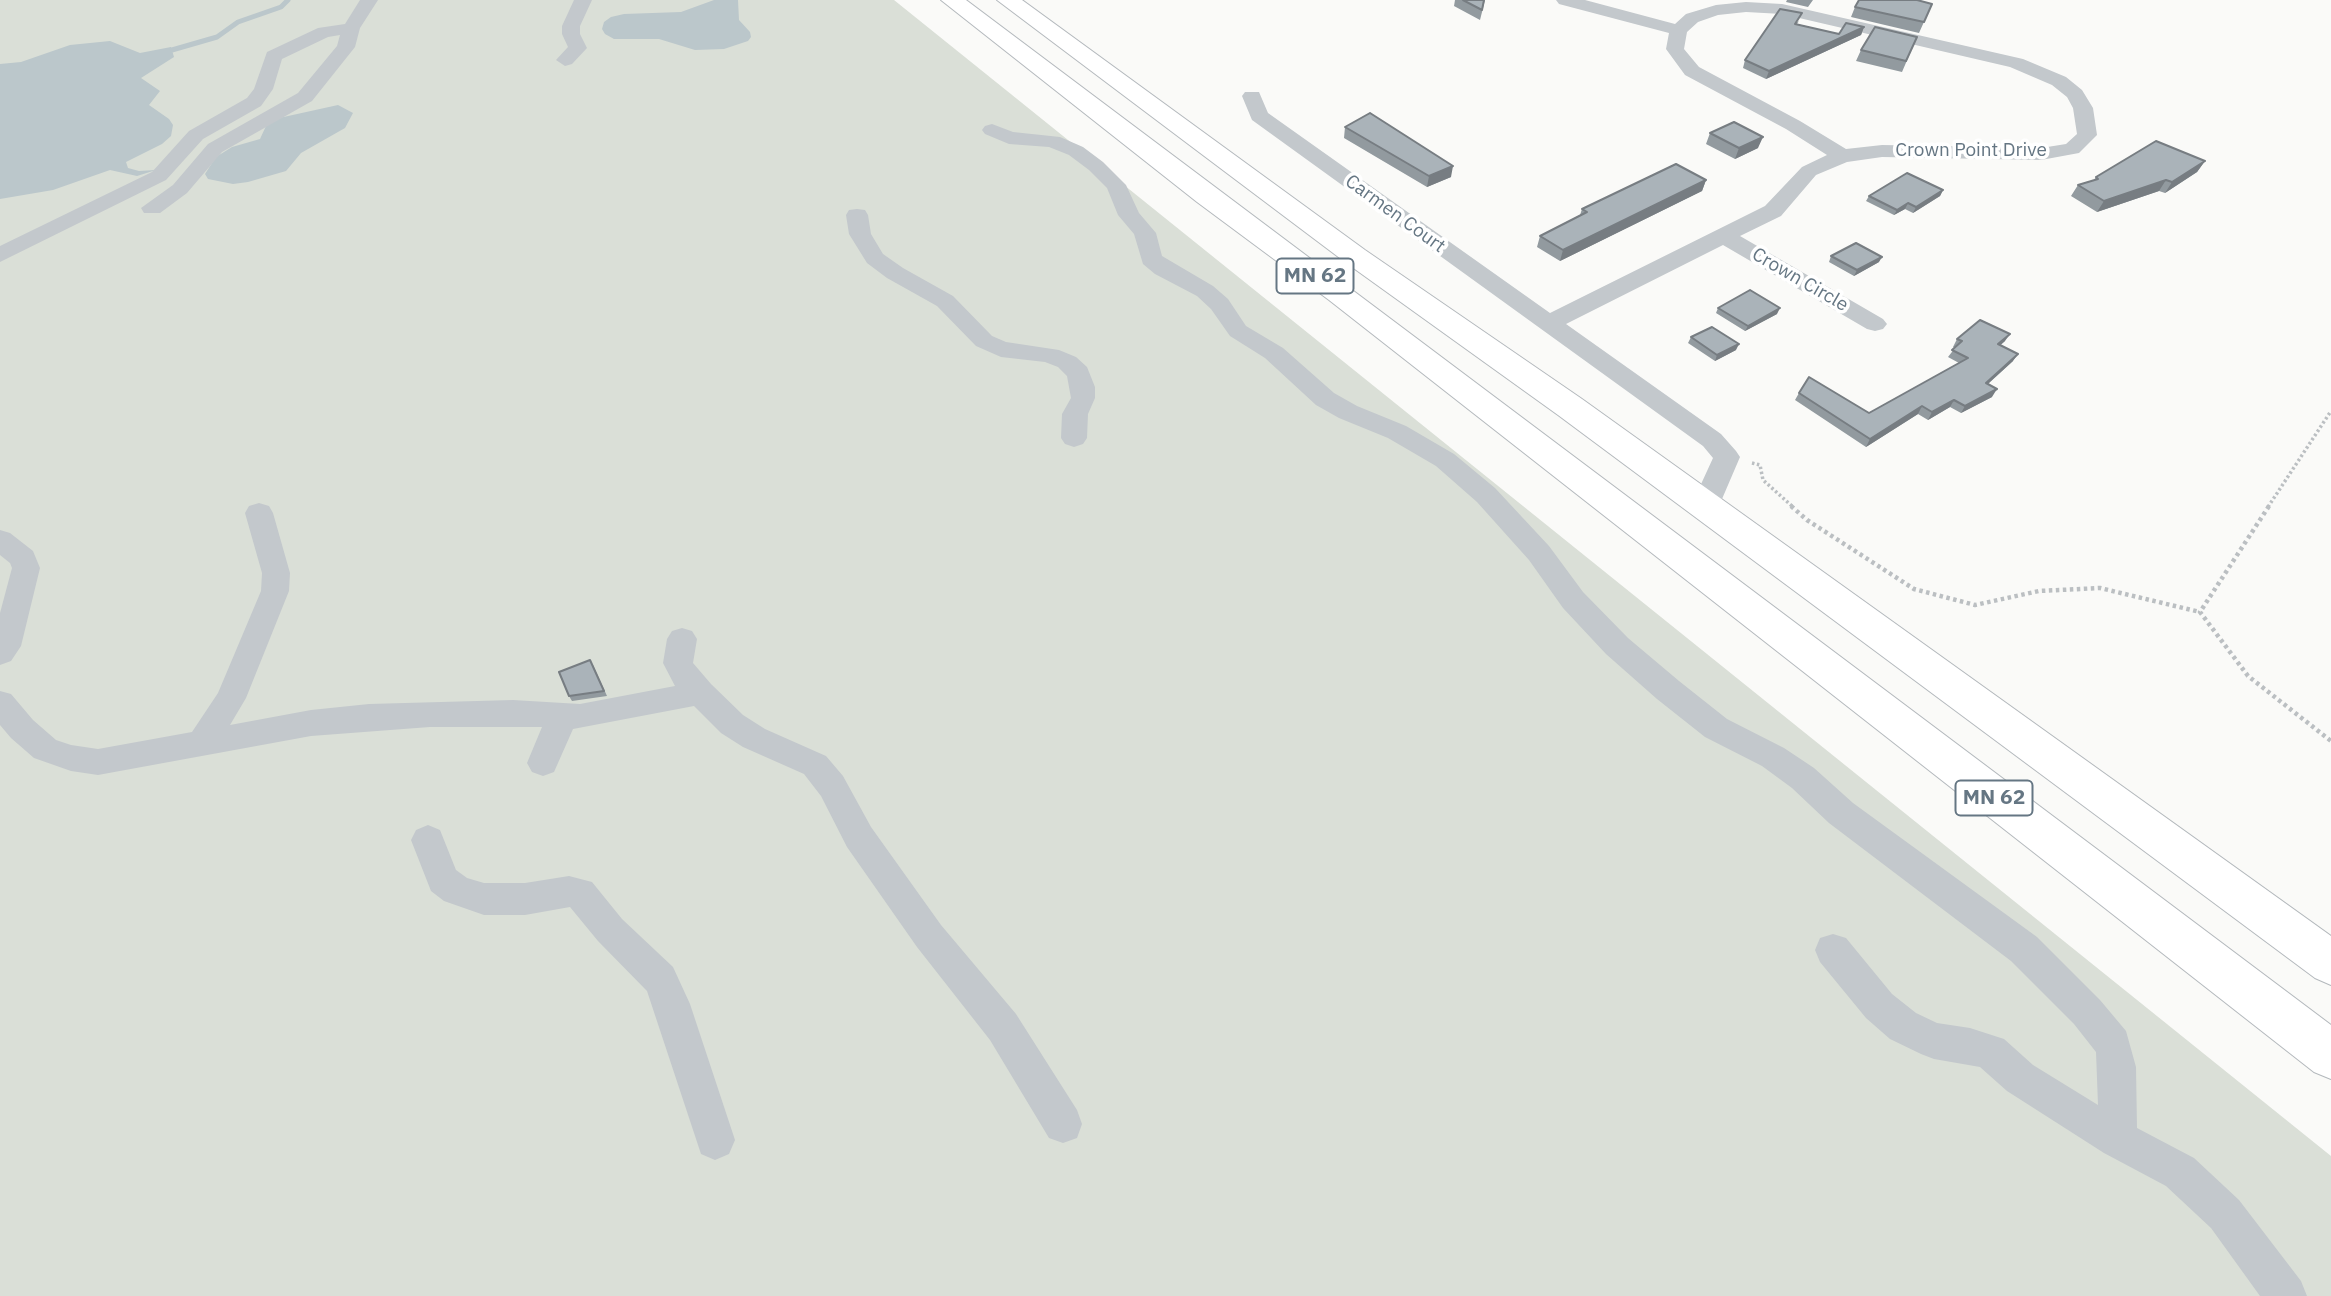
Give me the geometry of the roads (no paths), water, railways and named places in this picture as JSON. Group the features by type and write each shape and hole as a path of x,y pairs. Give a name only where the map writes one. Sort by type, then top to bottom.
{"highway":[{"path":"966,5 1013,1"},
{"name":"MN 62","path":"1013,1 1355,256 1570,407 2331,963"},
{"name":"MN 62","path":"966,5 1207,196 1339,293 2331,1055"},
{"path":"1207,196 1233,190 1255,197 1425,319 1570,407"},
{"path":"1339,293 1435,356 1640,509 1653,514 1676,516 1705,506"}],"street":[{"path":"152,208 180,189 215,148 305,97 346,47 351,28 369,0"},
{"path":"565,60 578,48 571,34 571,26 583,0"},
{"path":"1565,0 1678,30 1675,49 1692,71 1793,125 1842,156"},
{"name":"Crown Point Drive","path":"1548,324 1773,211 1809,171 1842,156 1882,151 2041,154 2072,149 2087,135 2083,108 2076,94 2059,81 2016,63 1782,9 1746,7 1716,10 1692,18 1678,30"},
{"path":"0,255 159,176 196,135 254,102 263,89 274,56 298,42 324,32 351,28"},
{"name":"Carmen Court","path":"1252,96 1259,116 1712,440 1727,457 1705,506"},
{"path":"992,130 1009,138 1053,141 1076,151 1096,166 1116,185 1129,215 1145,233 1151,259 1163,269 1205,291 1220,304 1238,331 1274,353 1325,399 1348,412 1397,432 1445,460 1486,495 1530,543 1573,600 1617,646 1668,690 1716,728 1773,757 1803,778 1841,813 2024,949 2087,1012 2113,1044 2117,1067 2118,1139"},
{"path":"858,215 860,234 875,258 945,302 984,341 1001,349 1050,355 1067,362 1078,373 1083,387 1083,398 1074,414 1074,438"},
{"name":"Crown Circle","path":"1725,237 1875,324"},
{"path":"202,743 231,698 275,591 276,573 259,513"},
{"path":"0,540 23,558 26,568 6,646 0,653"},
{"path":"682,639 678,663 682,673 700,693 732,724 754,738 815,765 832,786 859,837 921,925 1003,1027 1063,1124"},
{"path":"0,704 22,729 45,749 71,758 98,762 127,759 253,732 369,716 513,713 580,717 700,693"},
{"path":"543,763 562,717"},
{"path":"428,839 443,880 456,890 484,899 525,899 569,891 580,893 610,930 660,979 672,1004 715,1140"},
{"path":"1833,950 1879,1006 1903,1026 1934,1041 1991,1052 2020,1078 2118,1139 2180,1172 2225,1214 2286,1296"}],"waterway":[{"path":"172,50 217,37 238,22 281,7 288,0"}]}
